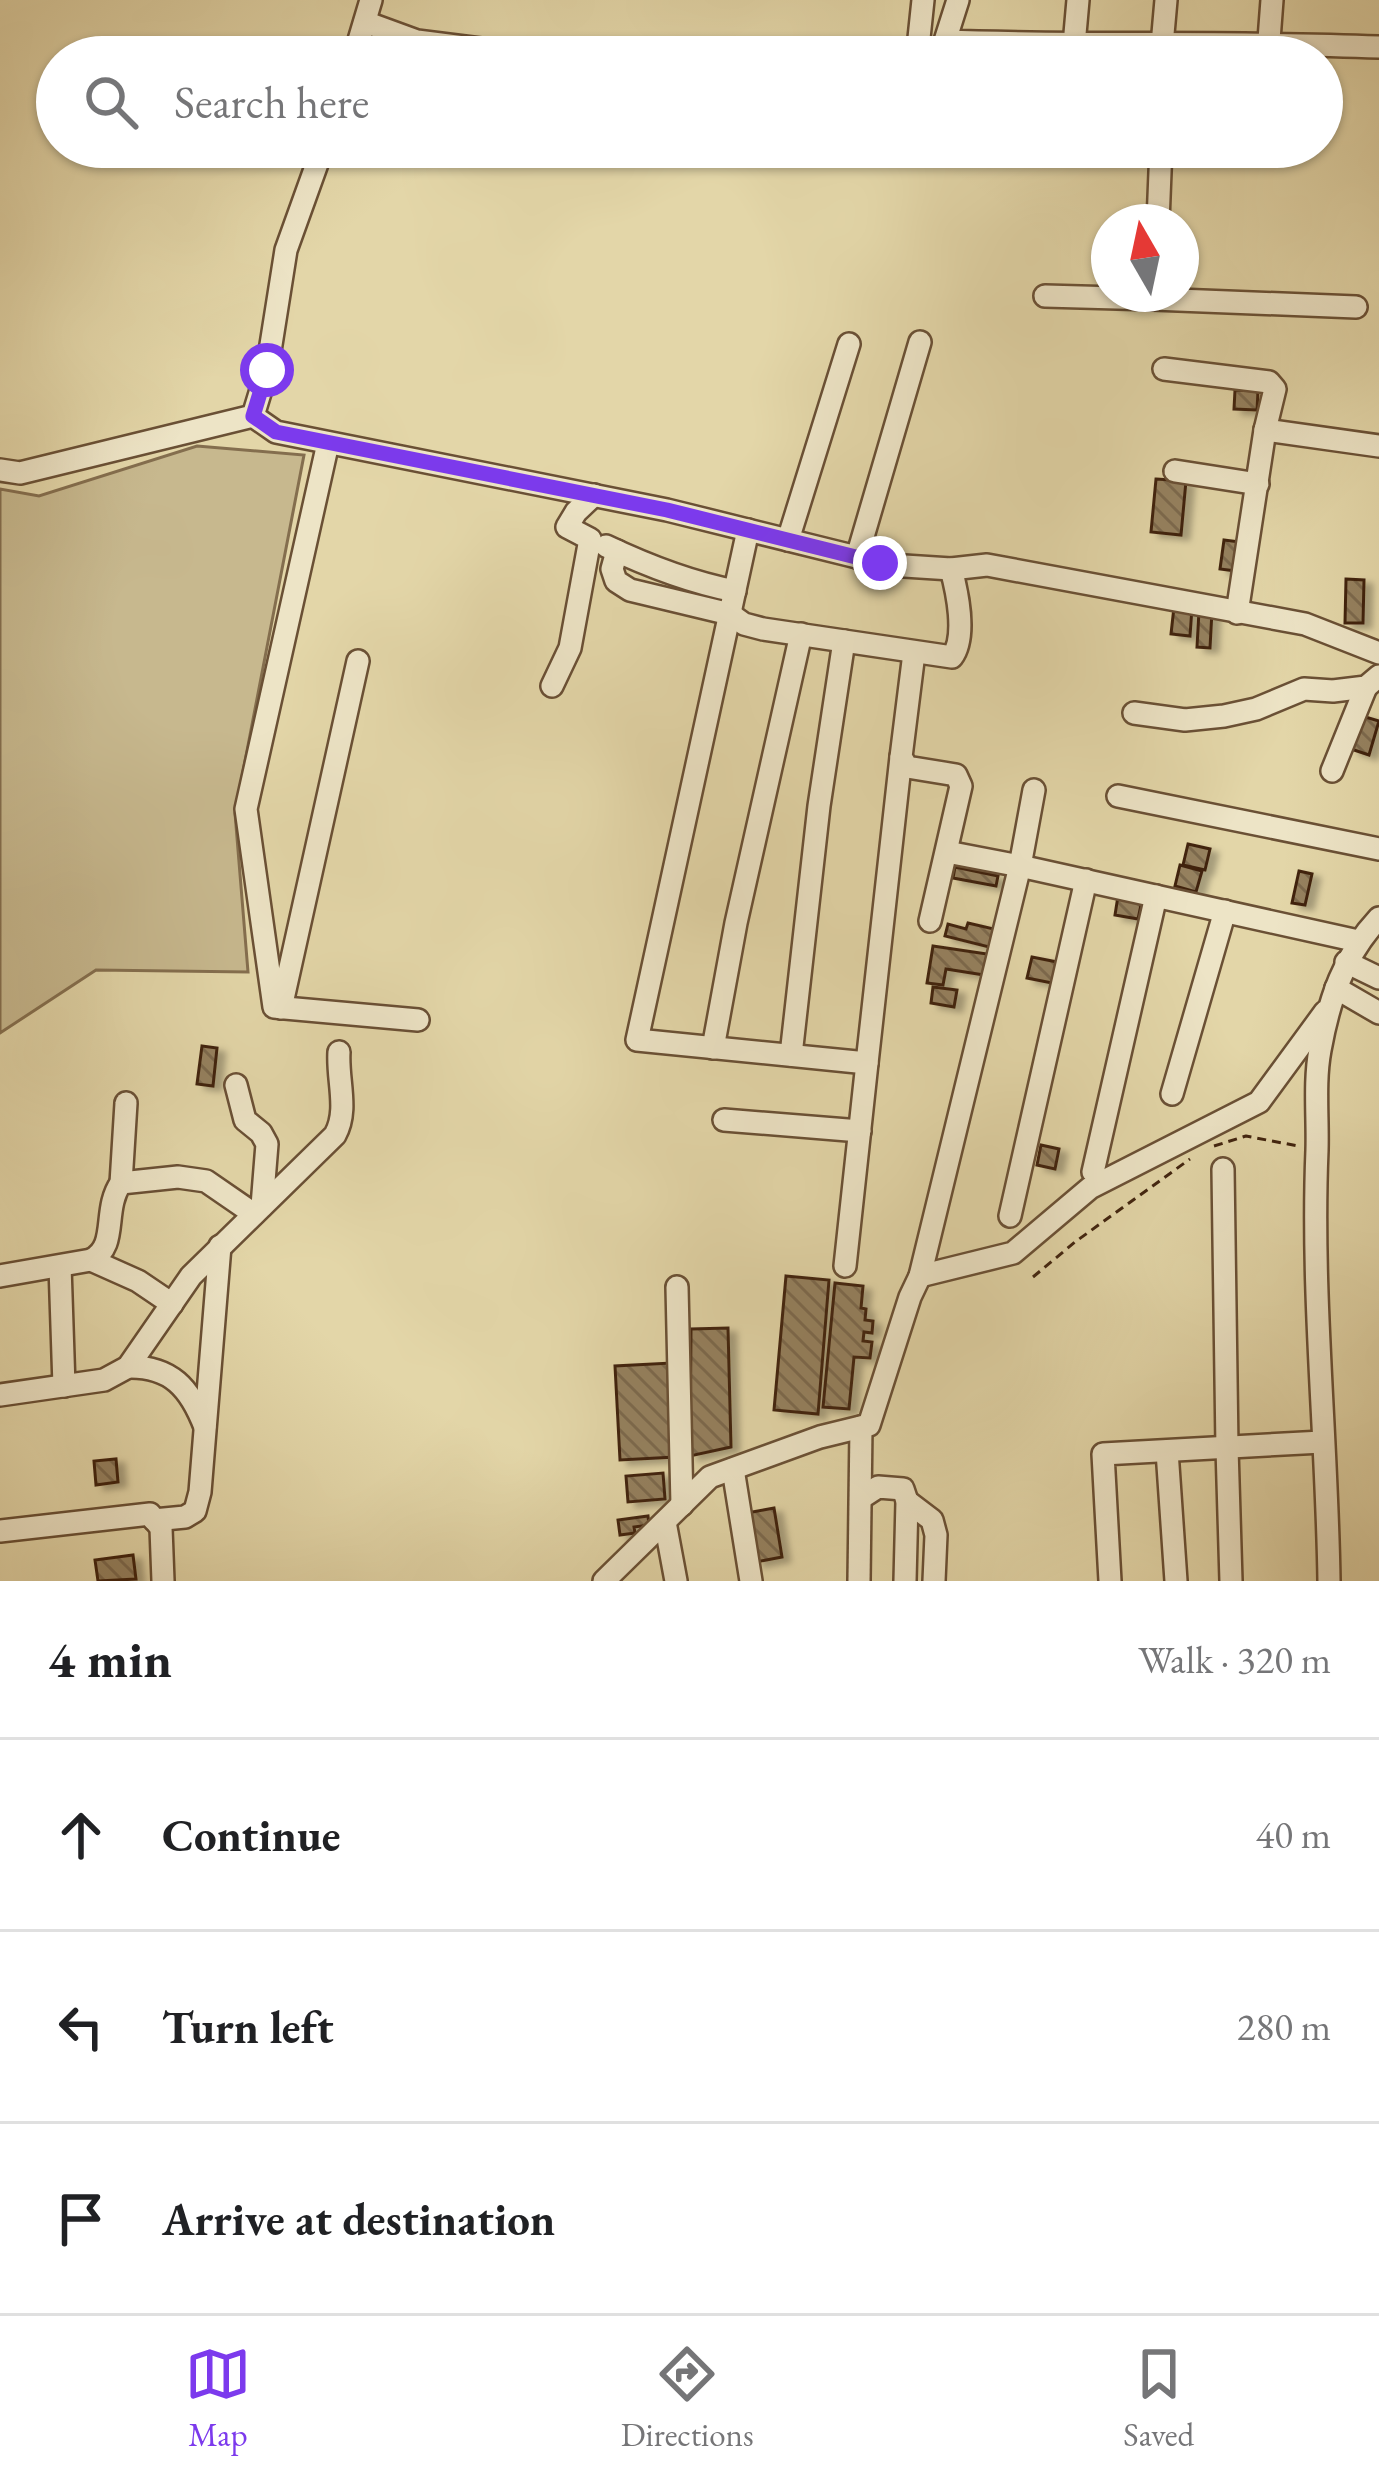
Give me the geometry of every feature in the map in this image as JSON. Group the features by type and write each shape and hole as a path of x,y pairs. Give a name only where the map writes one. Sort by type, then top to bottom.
{"street":[{"path":"918,36 922,0"},
{"path":"947,36 958,0"},
{"path":"1075,36 1078,0"},
{"path":"1163,36 1166,0"},
{"path":"1269,36 1272,0"},
{"path":"368,11 410,36"},
{"path":"1343,48 1379,47"},
{"path":"253,416 267,370 286,250 315,168"},
{"path":"1159,204 1160,168"},
{"path":"1045,296 1091,296"},
{"path":"1199,298 1356,307"},
{"path":"857,557 920,342"},
{"path":"788,540 849,344"},
{"path":"1164,369 1269,382 1274,389 1237,613"},
{"path":"0,470 20,473 253,416 276,432 594,495 889,565 951,569 987,565 1305,624 1379,652"},
{"path":"1265,430 1379,446"},
{"path":"328,442 246,809 274,1007 418,1020"},
{"path":"1174,471 1258,484"},
{"path":"594,495 567,527 659,570 735,591"},
{"path":"748,530 637,1040 867,1063"},
{"path":"552,686 570,648 590,539"},
{"path":"616,551 612,569 616,581 630,590 730,614 763,629 952,657 958,649 958,592 951,569"},
{"path":"713,1048 801,634"},
{"path":"791,1055 819,806 844,641"},
{"path":"845,1266 914,652"},
{"path":"281,1008 358,661"},
{"path":"1134,713 1185,720 1224,716 1256,709 1304,689 1334,692 1373,682"},
{"path":"1332,772 1373,682"},
{"path":"901,757 907,767 956,775 961,786 930,921"},
{"path":"605,1581 710,1477 820,1437 869,1425 920,1276 1020,866 1034,790"},
{"path":"1118,796 1379,848"},
{"path":"947,852 1358,941"},
{"path":"1010,1216 1086,880"},
{"path":"1093,1172 1156,896"},
{"path":"1172,1094 1225,911"},
{"path":"1329,1581 1315,1196 1319,1054 1346,962 1379,919"},
{"path":"1346,962 1379,978"},
{"path":"920,1276 1013,1253 1090,1188 1259,1102 1334,995"},
{"path":"1334,995 1379,1013"},
{"path":"0,1396 104,1380 128,1366 191,1276 326,1147 341,1124 339,1052"},
{"path":"236,1085 245,1120 267,1144 258,1210"},
{"path":"0,1276 91,1260 106,1248 109,1211 121,1183 126,1103"},
{"path":"724,1120 860,1131"},
{"path":"1223,1169 1231,1581"},
{"path":"121,1183 178,1178 206,1181 258,1210"},
{"path":"154,1520 185,1517 195,1511 200,1492 220,1246"},
{"path":"91,1260 138,1281 172,1304"},
{"path":"60,1266 64,1386"},
{"path":"677,1287 682,1505"},
{"path":"128,1366 167,1372 196,1404 206,1427"},
{"path":"859,1581 861,1427"},
{"path":"1111,1581 1103,1454 1322,1442"},
{"path":"1167,1451 1176,1581"},
{"path":"733,1469 751,1581"},
{"path":"861,1498 878,1487 903,1489 907,1501 905,1581"},
{"path":"907,1501 932,1520 934,1581"},
{"path":"0,1531 150,1514 161,1528 163,1581"},
{"path":"665,1522 676,1581"}],"path":[{"path":"1211,1148 1246,1136 1317,1149"},
{"path":"1033,1277 1199,1152"}],"shaded area":[{"path":"197,446 304,455 235,813 248,972 96,970 0,1033 0,489 39,496"}],"building":[{"path":"1235,390 1258,391 1257,410 1234,409"},
{"path":"1156,479 1186,481 1181,535 1151,532"},
{"path":"1224,540 1240,542 1236,571 1220,569"},
{"path":"1346,579 1364,580 1363,623 1345,623"},
{"path":"1174,607 1192,608 1190,636 1171,634"},
{"path":"1199,611 1212,611 1210,648 1197,647"},
{"path":"1362,716 1379,721 1369,755 1351,749"},
{"path":"1188,844 1210,849 1205,870 1183,865"},
{"path":"1180,865 1202,871 1196,892 1175,886"},
{"path":"955,867 998,876 996,886 953,878"},
{"path":"1299,871 1312,874 1305,905 1292,903"},
{"path":"1118,896 1142,900 1138,919 1115,915"},
{"path":"968,923 994,929 989,947 945,936 948,924 966,929"},
{"path":"933,946 987,954 984,975 946,969 943,985 927,983"},
{"path":"1032,957 1057,962 1052,983 1027,978"},
{"path":"933,987 957,990 954,1007 931,1003"},
{"path":"202,1046 217,1048 213,1086 197,1084"},
{"path":"1041,1145 1059,1149 1055,1169 1037,1165"},
{"path":"786,1276 829,1280 818,1414 774,1410"},
{"path":"835,1283 863,1286 861,1308 866,1309 865,1320 873,1321 872,1333 864,1332 863,1341 872,1342 870,1358 854,1357 849,1409 823,1407"},
{"path":"728,1328 731,1447 690,1456 691,1329"},
{"path":"671,1363 675,1457 620,1460 615,1366"},
{"path":"116,1459 118,1482 96,1485 94,1461"},
{"path":"663,1473 665,1499 628,1502 626,1476"},
{"path":"774,1508 782,1557 756,1562 747,1513"},
{"path":"648,1516 649,1525 620,1535 618,1520"},
{"path":"133,1555 136,1579 98,1581 95,1560"}],"route":[{"path":"267,370 253,416 276,432 667,510 880,563"}]}
